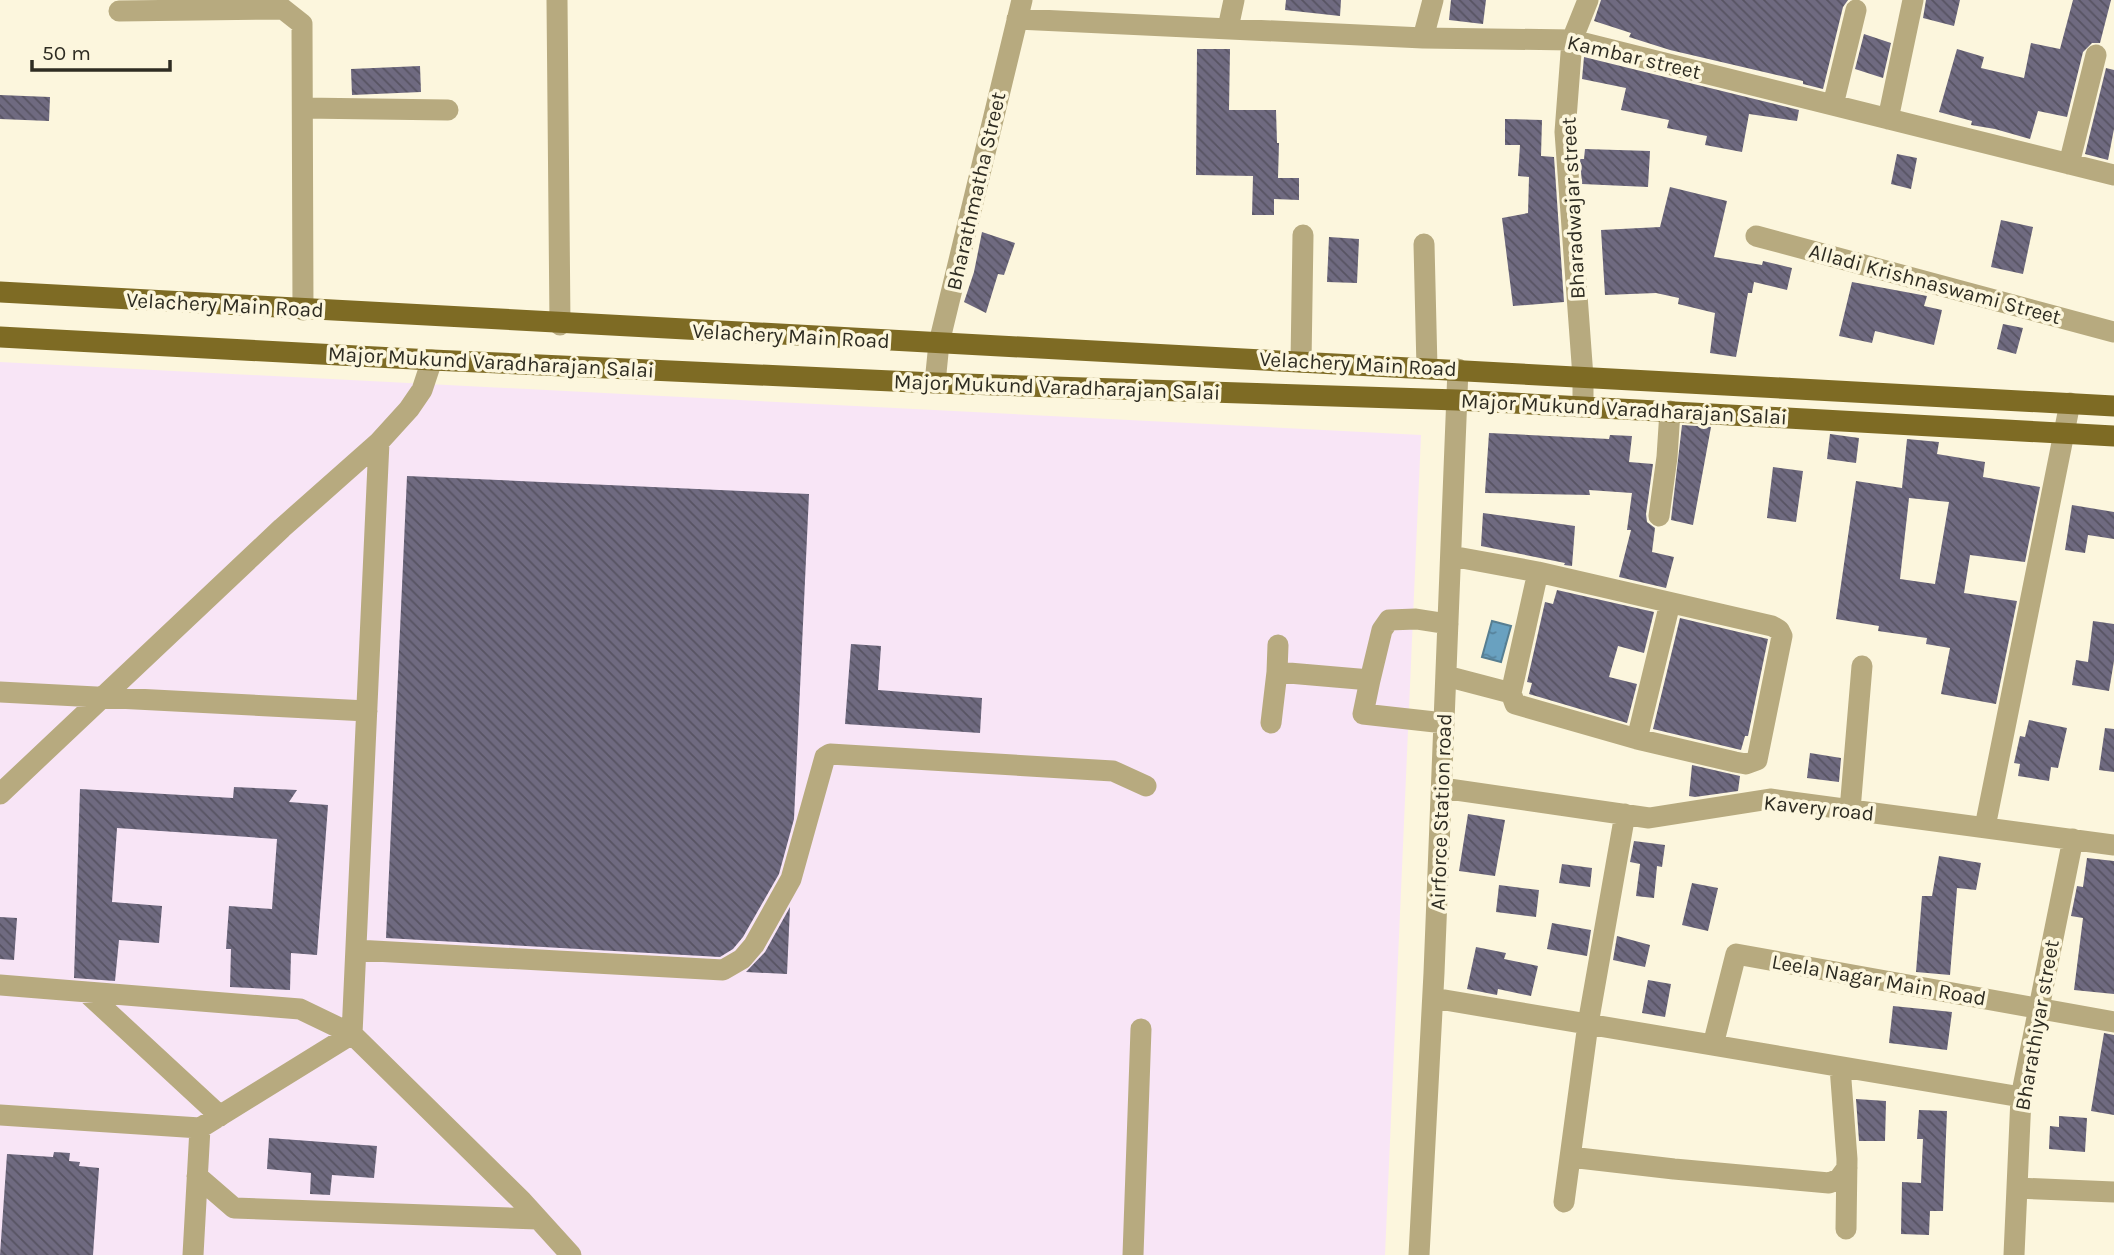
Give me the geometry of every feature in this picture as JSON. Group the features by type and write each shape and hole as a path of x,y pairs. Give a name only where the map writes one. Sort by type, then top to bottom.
{"main road":[{"name":"Velachery Main Road","path":"0,292 560,325 1583,377"},
{"name":"Major Mukund Varadharajan Salai","path":"0,337 935,383 1457,400 2114,436"},
{"name":"Major Mukund Varadharajan Salai","path":"1583,377 2114,406"}],"street":[{"path":"557,0 560,325"},
{"path":"1227,28 1234,0"},
{"path":"1423,38 1433,0"},
{"name":"Bharadwajar street","path":"1583,406 1565,132 1572,40 1588,0"},
{"path":"1888,119 1913,0"},
{"path":"119,11 283,9 302,24 303,310"},
{"name":"Kambar street","path":"1020,10 1227,28 1423,38 1572,40 2114,175"},
{"name":"Bharathmatha Street","path":"935,383 939,343 1020,10"},
{"path":"1833,105 1856,10"},
{"path":"2069,164 2096,55"},
{"path":"303,108 448,110"},
{"path":"1301,362 1303,235"},
{"name":"Alladi Krishnaswami Street","path":"1756,236 2114,332"},
{"path":"1424,244 1427,368"},
{"path":"0,794 282,528 379,442 422,390 432,360"},
{"name":"Airforce Station road","path":"1419,1255 1433,998 1458,369"},
{"path":"1985,827 2070,403"},
{"path":"1658,516 1667,457 1670,411"},
{"path":"352,1034 379,442"},
{"path":"1451,556 1538,572 1772,626 1779,630 1782,636 1757,760 1746,764 1637,739 1515,704 1511,693 1538,572"},
{"path":"1637,739 1670,603"},
{"path":"1444,723 1363,714 1381,630 1389,620 1416,619 1448,624"},
{"path":"1271,723 1278,645"},
{"path":"1850,810 1861,666"},
{"path":"1277,672 1370,680"},
{"path":"1446,677 1511,693"},
{"path":"0,692 367,712"},
{"path":"356,950 723,970 742,959 754,945 791,879 825,757 830,754 1113,771 1146,786"},
{"name":"Kavery road","path":"1441,788 1649,818 1770,799 2114,845"},
{"path":"1564,1202 1588,1024 1625,814"},
{"name":"Bharathiyar street","path":"2014,1255 2021,1097 2073,839"},
{"name":"Leela Nagar Main Road","path":"1713,1045 1737,954 2114,1022"},
{"path":"0,985 300,1009 352,1034 571,1255"},
{"path":"86,992 220,1116"},
{"path":"1433,998 2021,1097"},
{"path":"1133,1255 1141,1029"},
{"path":"0,1115 200,1128 352,1034"},
{"path":"1840,1067 1847,1168 1846,1229"},
{"path":"192,1255 200,1128"},
{"path":"1570,1157 1674,1170 1829,1183 1839,1179 1847,1168"},
{"path":"197,1177 234,1208 538,1219"},
{"path":"2017,1188 2114,1192"}],"shaded area":[{"path":"0,362 1421,435 1385,1255 0,1255"}],"water":[{"path":"1492,621 1511,626 1501,662 1482,657"}],"building":[{"path":"1286,0 1341,0 1340,16 1285,10"},
{"path":"1451,0 1486,0 1483,24 1449,20"},
{"path":"1601,0 1848,0 1843,7 1823,89 1803,84 1803,81 1670,50 1629,37 1631,33 1594,21"},
{"path":"1926,0 1960,0 1954,26 1923,18"},
{"path":"2073,0 2111,0 2100,43 2092,43 2083,52 2067,117 2038,111 2030,139 1971,125 1972,121 1939,112 1957,49 1984,57 1981,68 2024,78 2031,43 2060,49"},
{"path":"1864,34 1891,43 1883,78 1855,69"},
{"path":"1197,49 1230,49 1229,110 1276,110 1278,178 1299,178 1299,200 1274,199 1274,215 1252,215 1253,176 1196,175"},
{"path":"1584,57 1799,110 1797,121 1749,114 1742,152 1705,145 1707,136 1667,128 1669,120 1621,110 1626,88 1582,79"},
{"path":"420,66 421,92 352,95 351,69"},
{"path":"2106,68 2114,70 2114,129 2108,160 2085,154"},
{"path":"0,95 50,97 49,121 0,119"},
{"path":"1505,119 1542,120 1541,156 1554,157 1564,302 1513,306 1502,218 1528,213 1529,177 1518,176 1520,145 1505,145"},
{"path":"1585,149 1650,151 1648,187 1582,184 1580,159 1584,159"},
{"path":"1897,154 1917,158 1911,189 1891,184"},
{"path":"1670,187 1727,201 1714,257 1762,265 1763,261 1792,268 1787,290 1754,282 1752,293 1748,293 1736,357 1710,353 1715,313 1678,304 1679,298 1656,293 1605,295 1601,230 1660,227"},
{"path":"2001,220 2033,227 2023,274 1991,267"},
{"path":"982,232 1015,243 1004,275 998,274 986,313 964,302 974,272"},
{"path":"1329,237 1359,239 1357,283 1327,282"},
{"path":"1852,282 1927,296 1924,306 1942,310 1934,345 1875,331 1872,343 1839,336"},
{"path":"2003,324 2023,328 2016,354 1997,349"},
{"path":"1682,425 1711,427 1693,525 1671,520"},
{"path":"1489,433 1609,439 1610,435 1632,436 1629,462 1653,464 1646,514 1647,522 1655,528 1652,552 1674,557 1666,588 1619,577 1631,530 1627,530 1632,493 1589,490 1590,495 1485,493"},
{"path":"1830,434 1859,438 1856,463 1827,459"},
{"path":"1907,439 1939,442 1937,454 1985,462 1983,477 2040,487 2025,562 1970,555 1964,593 2017,601 1996,704 1941,694 1950,648 1926,644 1927,638 1878,631 1879,626 1836,619 1856,481 1902,488","holes":["1909,498 1949,502 1935,584 1900,579"]},
{"path":"1773,467 1803,471 1796,522 1767,518"},
{"path":"407,476 809,494 794,819 779,874 743,937 733,949 720,957 386,938"},
{"path":"2072,505 2114,512 2114,539 2088,535 2085,553 2065,550"},
{"path":"1483,513 1575,526 1572,566 1481,546"},
{"path":"1557,590 1654,612 1644,653 1618,646 1609,677 1637,684 1627,723 1529,694 1532,683 1527,682 1545,602 1553,604"},
{"path":"1680,618 1768,639 1748,736 1745,736 1741,750 1653,729"},
{"path":"2093,621 2114,624 2114,661 2109,691 2072,685 2076,660 2088,662"},
{"path":"851,644 881,646 878,690 982,698 980,733 845,724"},
{"path":"2029,720 2067,728 2058,768 2051,767 2049,781 2018,776 2020,764 2014,763 2020,736 2025,737"},
{"path":"2105,728 2114,729 2114,772 2099,770"},
{"path":"1810,753 1841,758 1839,782 1807,778"},
{"path":"1692,765 1740,776 1738,791 1689,796"},
{"path":"234,787 297,790 289,802 328,805 317,955 291,953 290,990 230,987 231,949 226,949 229,906 272,909 277,839 117,828 112,902 162,906 159,943 119,940 115,981 74,978 80,789 233,798"},
{"path":"1468,814 1505,820 1495,876 1459,871"},
{"path":"1634,841 1665,845 1662,867 1657,866 1654,898 1636,896 1640,864 1630,862"},
{"path":"1939,856 1981,863 1976,890 1957,888 1950,975 1916,972 1922,896 1932,896"},
{"path":"2087,858 2114,861 2114,994 2074,990 2083,918 2071,916 2077,886 2083,887"},
{"path":"1562,864 1592,868 1590,887 1559,883"},
{"path":"1692,883 1718,888 1708,931 1682,925"},
{"path":"1499,885 1539,890 1536,917 1496,912"},
{"path":"790,907 787,974 746,972 765,952"},
{"path":"0,917 17,918 14,960 0,959"},
{"path":"1552,923 1591,930 1587,956 1547,949"},
{"path":"1617,936 1650,945 1645,967 1613,960"},
{"path":"1476,947 1506,953 1504,959 1538,966 1531,996 1498,989 1497,995 1467,989"},
{"path":"1648,980 1671,984 1665,1017 1642,1013"},
{"path":"1893,1006 1952,1012 1947,1050 1889,1043"},
{"path":"2104,1033 2114,1035 2114,1115 2091,1111"},
{"path":"1856,1099 1886,1101 1885,1141 1859,1141"},
{"path":"1919,1110 1947,1111 1943,1211 1930,1211 1929,1235 1901,1234 1902,1182 1921,1183 1923,1139 1917,1139"},
{"path":"2059,1116 2087,1118 2085,1152 2049,1149 2050,1126 2059,1127"},
{"path":"269,1138 377,1146 374,1178 332,1175 330,1195 310,1194 311,1173 267,1169"},
{"path":"54,1152 70,1153 69,1161 80,1162 79,1166 99,1168 93,1255 0,1255 7,1154 53,1157"}]}
